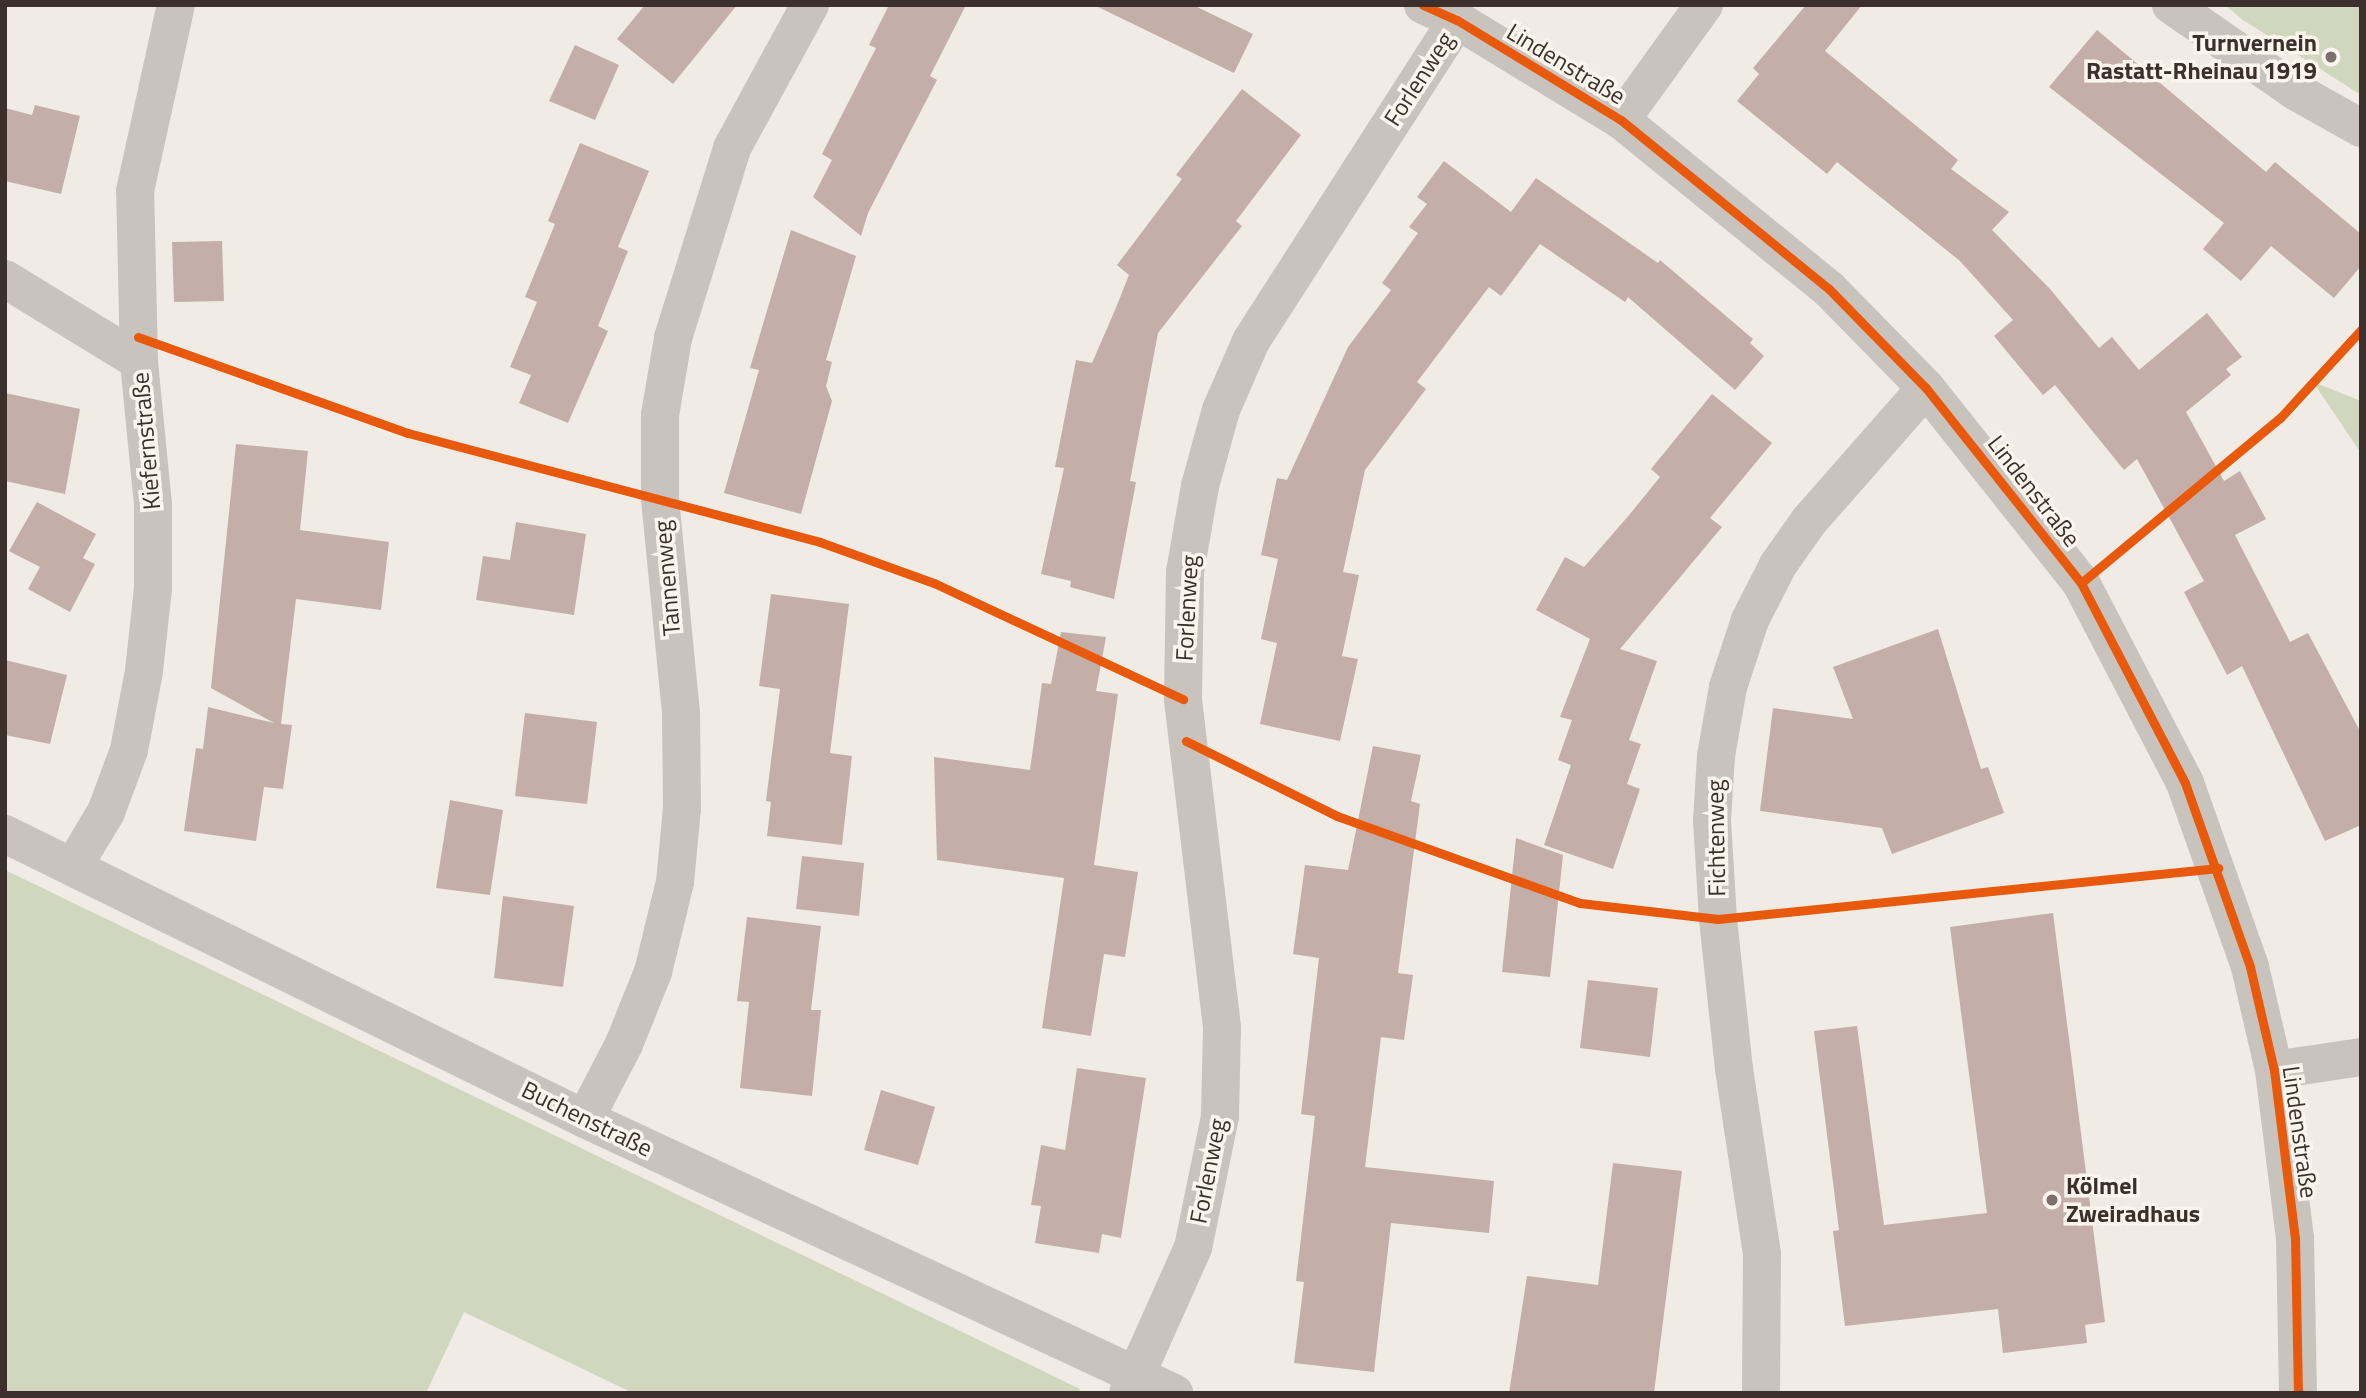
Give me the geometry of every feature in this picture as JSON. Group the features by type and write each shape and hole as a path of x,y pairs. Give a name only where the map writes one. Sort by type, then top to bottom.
{"street":[{"name":"Kiefernstraße","path":"73,867 106,812 129,750 144,671 153,588 153,505 139,361 135,191 176,5"},
{"name":"Tannenweg","path":"585,1119 624,1044 653,972 675,883 682,808 681,713 660,497 660,415 673,338 732,148 810,5"},
{"path":"1620,120 1704,5"},
{"path":"2171,5 2295,91 2361,128"},
{"name":"Lindenstraße","path":"1440,13 1620,120 1829,289 1926,387 2081,583 2145,699 2218,868 2250,967 2274,1070 2295,1238 2298,1393"},
{"name":"Forlenweg","path":"1132,1384 1193,1248 1209,1186 1220,1116 1222,1027 1183,699 1185,572 1200,486 1221,410 1251,341 1440,13"},
{"path":"5,279 139,361"},
{"name":"Fichtenweg","path":"1761,1393 1762,1254 1734,1069 1718,919 1712,820 1716,756 1728,687 1750,620 1778,565 1809,522 1926,387"},
{"name":"Buchenstraße","path":"5,834 1132,1384 1174,1393"},
{"path":"2274,1070 2361,1057"}],"green space":[{"name":"Turnvernein Rastatt-Rheinau 1919","path":"2225,5 2361,5 2361,95 2243,20"},
{"path":"2313,382 2361,401 2361,453"},
{"path":"5,870 1080,1389 1078,1393 633,1393 464,1312 426,1393 5,1393"}],"building":[{"path":"645,5 737,5 673,84 617,39"},
{"path":"889,5 966,5 930,76 937,80 868,213 861,236 813,197 832,160 822,154 876,48 869,45"},
{"path":"1094,5 1193,5 1253,34 1234,73"},
{"path":"1806,5 1862,5 1825,51 1958,160 1951,169 2009,212 1992,230 2050,289 2099,348 2112,337 2139,370 2207,313 2242,357 2226,369 2231,375 2186,412 2224,481 2240,471 2266,519 2235,535 2290,642 2308,633 2361,733 2361,825 2325,841 2242,666 2227,675 2184,592 2204,581 2137,459 2124,470 2055,385 2043,395 1994,336 2013,320 1960,261 1837,162 1827,174 1737,101 1759,74 1753,68"},
{"path":"2097,30 2266,172 2275,162 2361,234 2361,266 2334,298 2271,246 2241,281 2203,249 2224,223 2049,87"},
{"path":"575,45 619,65 595,120 549,101"},
{"path":"1242,89 1301,135 1236,221 1242,226 1158,333 1130,481 1136,482 1114,599 1070,587 1071,581 1041,574 1064,468 1055,467 1076,360 1092,363 1129,275 1117,265 1182,179 1176,175"},
{"path":"35,105 80,116 61,194 5,181 5,108 32,115"},
{"path":"580,143 649,171 618,247 628,251 598,326 608,331 568,423 519,403 531,375 510,367 537,302 525,297 555,224 548,221"},
{"path":"1444,161 1511,212 1536,178 1658,263 1660,260 1753,339 1750,343 1764,356 1735,390 1628,297 1625,302 1540,244 1501,296 1489,287 1417,382 1426,389 1365,470 1343,572 1359,575 1342,656 1358,659 1340,741 1260,724 1277,643 1261,639 1278,559 1261,555 1277,478 1287,480 1348,347 1391,290 1382,283 1418,233 1409,227 1427,204 1417,197"},
{"path":"791,230 856,256 826,360 832,362 826,386 832,401 801,514 724,493 759,370 750,368"},
{"path":"222,241 224,301 174,302 172,242"},
{"path":"5,393 80,409 65,494 5,481"},
{"path":"1712,394 1772,443 1710,518 1722,527 1620,649 1657,661 1629,740 1641,744 1627,784 1640,789 1613,869 1544,845 1571,765 1558,760 1572,720 1560,717 1590,639 1536,610 1565,557 1584,567 1630,514 1660,477 1651,469"},
{"path":"236,444 308,451 300,530 389,542 381,610 296,599 281,724 292,725 283,789 264,787 256,841 184,831 196,748 203,749 208,707 274,723 211,688"},
{"path":"37,502 96,534 83,558 95,564 70,612 28,589 40,567 9,551"},
{"path":"516,522 586,534 574,615 476,600 483,556 510,560"},
{"path":"771,594 849,604 830,753 852,756 842,845 767,836 771,802 766,801 780,689 759,686"},
{"path":"1938,629 1981,769 1988,767 2004,813 1892,854 1882,828 1760,811 1773,708 1853,719 1833,667"},
{"path":"1061,632 1106,637 1096,691 1118,694 1094,865 1138,872 1125,957 1104,954 1091,1036 1042,1028 1064,878 937,860 934,757 1030,770 1042,683 1051,684"},
{"path":"5,660 67,675 50,744 5,735"},
{"path":"525,713 597,722 587,804 515,796"},
{"path":"1373,746 1421,755 1411,801 1420,804 1398,973 1413,975 1404,1040 1381,1037 1365,1167 1494,1181 1489,1233 1391,1223 1374,1372 1294,1363 1304,1282 1296,1281 1315,1116 1301,1114 1319,958 1293,954 1305,865 1348,870"},
{"path":"450,800 503,810 490,895 436,888"},
{"path":"1516,838 1563,855 1550,977 1502,972"},
{"path":"802,856 864,863 859,916 796,909"},
{"path":"503,896 574,906 563,987 494,978"},
{"path":"2053,913 2105,1322 2085,1325 2087,1343 2003,1353 1998,1309 1845,1326 1833,1231 1839,1230 1814,1031 1857,1026 1884,1225 1987,1213 1950,927"},
{"path":"747,917 821,926 811,1010 821,1010 812,1096 740,1088 749,1002 737,1001"},
{"path":"1588,980 1658,988 1650,1057 1580,1048"},
{"path":"1077,1068 1146,1078 1121,1238 1102,1234 1099,1253 1035,1243 1041,1206 1031,1205 1041,1145 1065,1150"},
{"path":"881,1090 935,1107 918,1165 864,1150"},
{"path":"1613,1163 1682,1171 1654,1393 1509,1393 1527,1276 1598,1285"}],"cycle path":[{"path":"1423,5 1457,20 1621,120 1829,289 1926,388 2081,583 2185,783 2250,967 2274,1070 2295,1238 2298,1393"},
{"path":"2081,583 2280,418 2361,330"},
{"path":"138,337 408,433 820,542 934,583 1183,699"},
{"path":"1186,741 1337,816 1580,903 1718,919 2218,868"}],"place":[{"name":"Turnvernein Rastatt-Rheinau 1919","path":"2331,57"},
{"name":"Kölmel Zweiradhaus","path":"2052,1200"}]}
